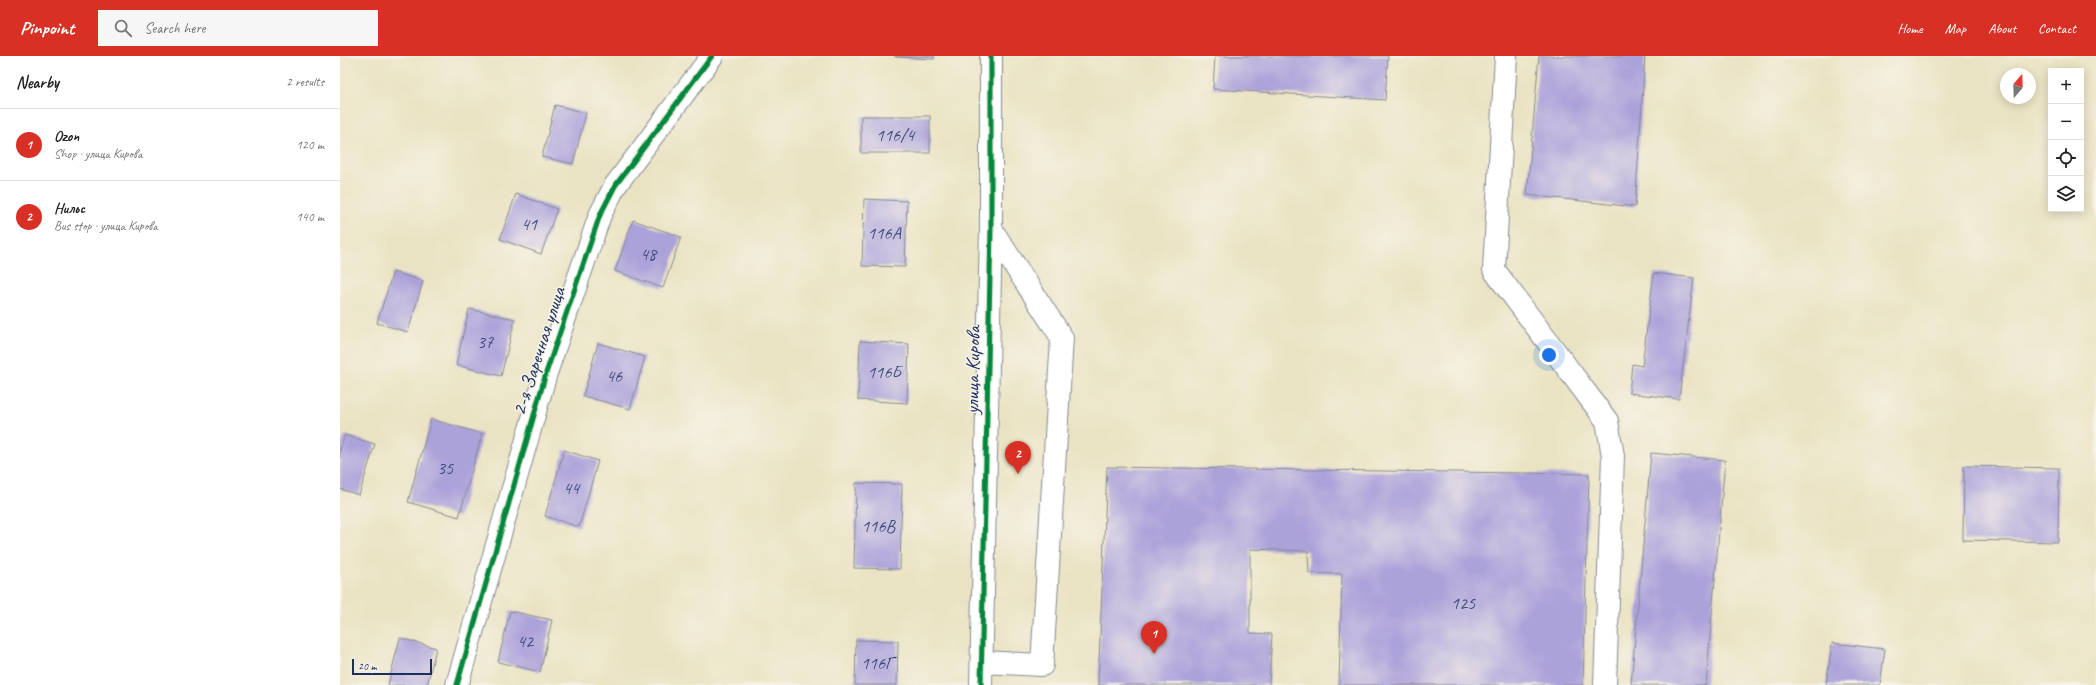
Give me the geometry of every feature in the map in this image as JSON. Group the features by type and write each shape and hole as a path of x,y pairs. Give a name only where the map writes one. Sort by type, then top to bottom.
{"street":[{"name":"улица Кирова","path":"981,685 991,229 991,56"},
{"path":"1506,56 1494,270 1607,421 1613,456 1605,685"},
{"name":"2-я Заречная улица","path":"457,685 546,373 600,215 615,186 705,58"},
{"path":"982,662 1042,665 1062,338 991,229"}],"building":[{"path":"934,56 934,59 895,57"},
{"path":"1215,56 1388,56 1385,100 1213,89"},
{"path":"1539,56 1645,56 1635,207 1527,195"},
{"path":"555,105 586,113 573,164 542,157"},
{"path":"861,116 930,116 930,153 861,153"},
{"path":"516,194 557,209 541,254 500,239"},
{"path":"864,199 907,201 905,267 862,266"},
{"path":"633,220 681,237 663,288 615,271"},
{"path":"393,272 423,281 408,332 377,323"},
{"path":"1654,273 1694,278 1679,399 1629,393 1632,364 1642,366"},
{"path":"469,309 515,319 501,376 456,365"},
{"path":"860,341 909,344 907,403 858,400"},
{"path":"598,343 645,357 630,409 583,396"},
{"path":"431,419 482,434 459,517 408,502"},
{"path":"345,435 375,444 359,495 340,489 340,449"},
{"path":"564,450 598,461 579,527 545,516"},
{"path":"1651,453 1725,460 1706,685 1631,685"},
{"path":"1964,466 2059,468 2058,542 1963,540"},
{"path":"1107,467 1589,474 1583,685 1339,685 1342,574 1309,573 1308,551 1250,549 1250,633 1272,634 1269,685 1098,685"},
{"path":"856,483 902,484 900,569 854,568"},
{"path":"510,611 552,620 540,672 498,662"},
{"path":"400,638 436,648 427,685 388,685"},
{"path":"856,640 898,641 897,685 855,685"},
{"path":"1832,643 1885,649 1880,685 1826,685"}],"cycle path":[{"path":"457,685 546,373 600,215 615,186 712,56"},
{"path":"981,685 991,229 991,56"}],"place":[{"name":"Нильс","path":"1018,474"},
{"name":"Ozon","path":"1154,654"}]}
